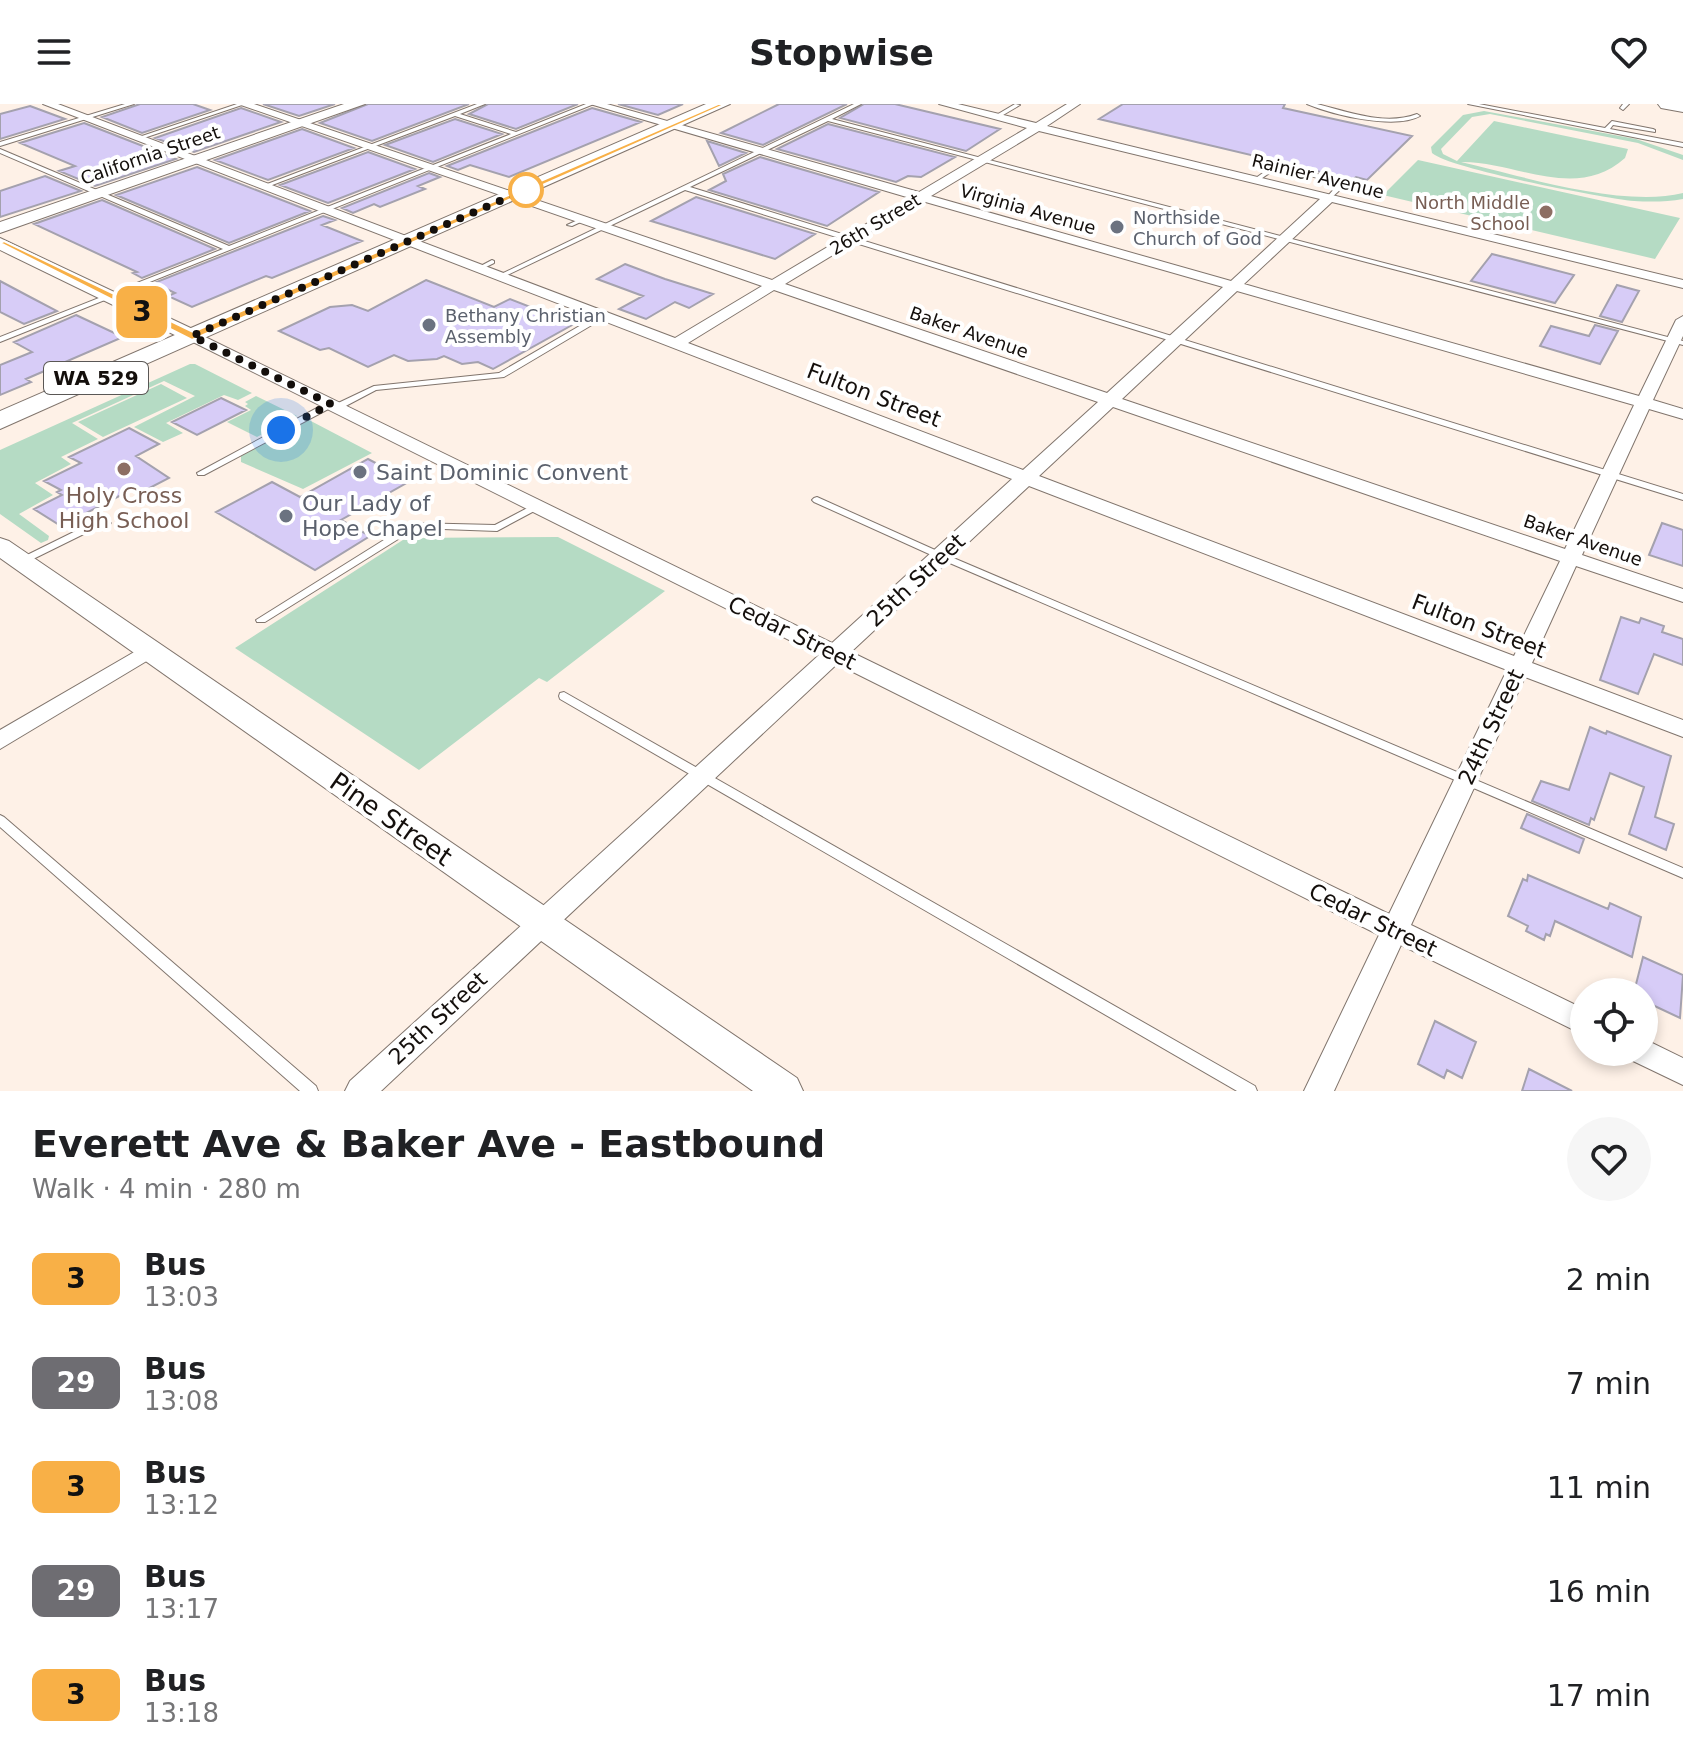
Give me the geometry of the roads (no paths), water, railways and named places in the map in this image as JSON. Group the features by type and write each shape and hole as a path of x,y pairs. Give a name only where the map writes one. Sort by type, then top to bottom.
{"main road":[{"name":"WA 529","path":"0,421 721,104"},
{"path":"1667,104 1683,107"}],"street":[{"name":"Fulton Street","path":"52,104 408,242 490,269 675,344 1028,476 1683,729"},
{"name":"Baker Avenue","path":"242,104 511,196 576,223 604,227 1683,596"},
{"name":"California Street","path":"0,228 358,104"},
{"name":"Virginia Avenue","path":"593,104 1683,414"},
{"name":"Rainier Avenue","path":"944,104 1683,284"},
{"name":"26th Street","path":"675,344 1075,104"},
{"name":"25th Street","path":"360,1091 1329,198"},
{"name":"Cedar Street","path":"0,243 1570,1016"},
{"name":"24th Street","path":"1319,1091 1644,403 1680,335"},
{"name":"Pine Street","path":"11,553 784,1091"},
{"path":"0,741 148,651"},
{"path":"1658,1060 1683,1072"}],"lane":[{"path":"0,144 131,104"},
{"path":"139,138 242,104"},
{"path":"265,186 482,104"},
{"path":"0,340 593,104"},
{"path":"490,269 604,227 858,104"},
{"path":"1310,104 1390,121 1404,121 1417,116"},
{"path":"1471,104 1527,112 1683,145"},
{"path":"1509,111 1517,104"},
{"path":"996,117 1017,105"},
{"path":"454,114 516,134"},
{"path":"827,119 1284,239 1680,335"},
{"path":"1606,130 1612,123 1653,131"},
{"path":"0,151 229,249"},
{"path":"686,188 1683,497"},
{"path":"201,473 374,388 501,375 603,316"},
{"path":"817,500 1683,873"},
{"path":"261,620 414,525 497,528 535,507"},
{"path":"11,553 102,521 106,523"},
{"path":"564,696 1250,1091"},
{"path":"0,820 311,1091"}],"place":[{"name":"North Middle School","path":"1546,212"},
{"name":"Northside Church of God","path":"1117,227"},
{"name":"Bethany Christian Assembly","path":"429,325"},
{"name":"Holy Cross High School","path":"124,469"},
{"name":"Saint Dominic Convent","path":"360,472"},
{"name":"Our Lady of Hope Chapel","path":"286,516"}]}
